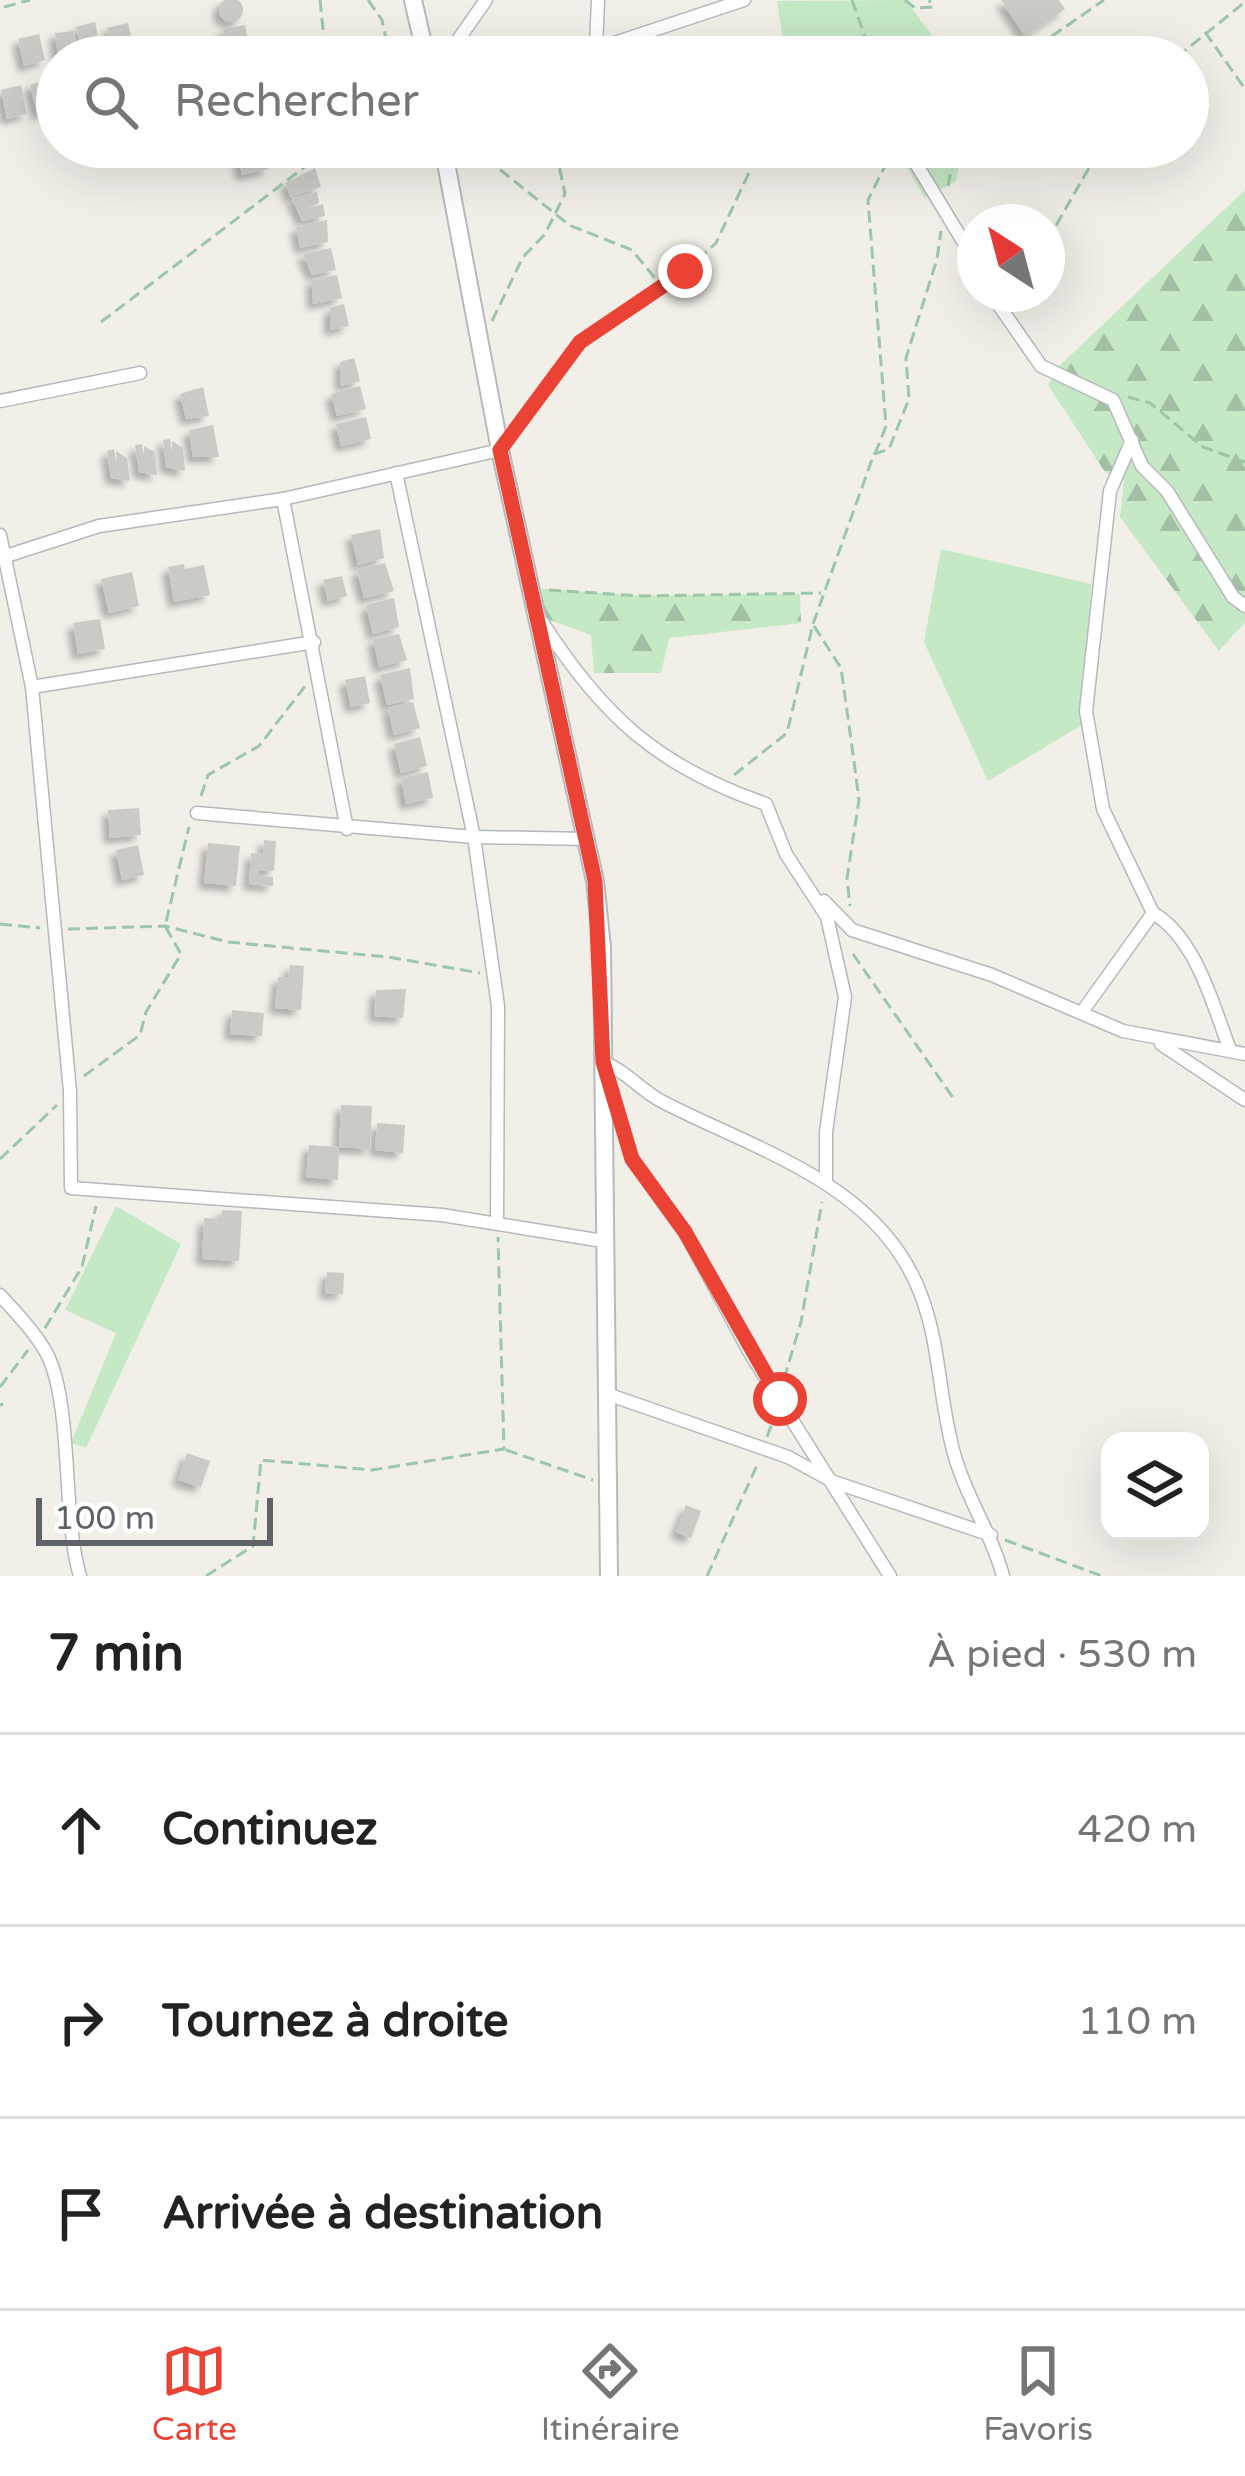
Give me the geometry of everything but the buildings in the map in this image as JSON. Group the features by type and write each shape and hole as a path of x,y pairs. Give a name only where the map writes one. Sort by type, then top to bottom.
{"street":[{"path":"413,0 421,36"},
{"path":"461,36 486,0"},
{"path":"596,36 598,0"},
{"path":"630,36 743,0"},
{"path":"447,168 500,450 587,839 602,946 609,1576"},
{"path":"918,168 957,235"},
{"path":"1004,312 1041,366 1112,400 1142,466 1167,491 1233,597 1245,606"},
{"path":"0,401 140,373"},
{"path":"1132,440 1110,491 1086,711 1103,809 1153,914 1171,924 1185,943 1230,1050"},
{"path":"1,558 99,526 283,499 500,450"},
{"path":"396,473 474,837 494,976 497,1223"},
{"path":"283,499 314,642 316,676 346,829"},
{"path":"0,535 1,558 32,687 70,1091 71,1188 497,1223 603,1241"},
{"path":"538,616 583,685 648,747 697,776 766,804 802,879 827,917 845,997 826,1132 826,1183"},
{"path":"32,687 314,642"},
{"path":"196,813 346,829 587,839"},
{"path":"802,879 852,930 929,952 1155,1040 1245,1100"},
{"path":"1082,1012 1153,914"},
{"path":"1155,1040 1245,1054"},
{"path":"603,1062 627,1071 657,1099 784,1154 826,1183 903,1255 922,1296 955,1457 992,1536 1003,1576"},
{"path":"603,1062 632,1159 685,1232 750,1353 890,1576"},
{"path":"0,1295 37,1338 53,1369 72,1500 72,1549 80,1576"},
{"path":"608,1394 788,1456 833,1482 992,1536"}],"path":[{"path":"4,7 30,0"},
{"path":"320,0 324,36"},
{"path":"368,0 382,20 385,36"},
{"path":"852,0 865,36"},
{"path":"905,0 915,8 933,7 929,0"},
{"path":"1052,36 1104,0"},
{"path":"1201,36 1245,2"},
{"path":"1205,32 1208,36"},
{"path":"1209,38 1245,89"},
{"path":"101,322 303,168"},
{"path":"498,168 555,215 632,250 660,285"},
{"path":"480,345 523,256 565,194 560,168"},
{"path":"500,450 580,342 716,243 751,168"},
{"path":"731,778 787,733 813,624 886,426 868,200 884,168"},
{"path":"874,454 889,448 909,400 906,358 938,259 952,168"},
{"path":"1065,210 1089,168"},
{"path":"1128,397 1150,403 1203,447 1245,462"},
{"path":"532,588 642,596 823,593"},
{"path":"813,624 841,668 854,761 857,828 847,878 853,954 845,997"},
{"path":"0,1159 70,1091 140,1035 146,1012 181,954 164,926 182,840 208,775 259,746 297,692 316,676"},
{"path":"0,924 55,930 164,926 228,942 388,957 494,976"},
{"path":"853,954 954,1100"},
{"path":"0,1387 82,1267 95,1227 96,1192"},
{"path":"497,1223 504,1449"},
{"path":"206,1576 253,1546 261,1460 371,1470 504,1449 608,1486"},
{"path":"992,1536 1102,1576"}],"green space":[{"path":"905,0 933,36 782,36 777,1"},
{"path":"907,168 959,168 956,181 925,198"},
{"path":"1245,190 1245,622 1219,651 1120,517 1124,481 1105,472 1048,385 1055,370"},
{"path":"941,549 1091,584 1082,725 988,781 924,642"},
{"path":"532,588 642,596 800,594 801,623 669,638 661,673 594,673 591,635 538,616"},
{"path":"116,1206 181,1244 86,1448 71,1443 116,1333 65,1310"}],"route":[{"path":"685,271 580,342 500,450 595,881 602,946 603,1062 632,1159 685,1232 780,1399"}]}
